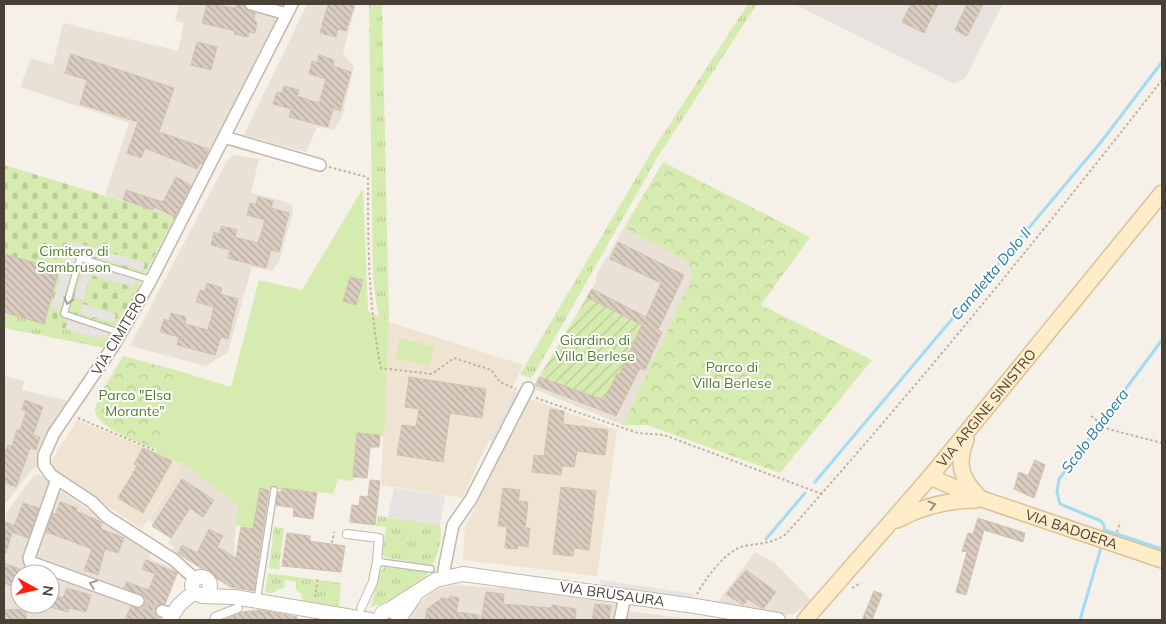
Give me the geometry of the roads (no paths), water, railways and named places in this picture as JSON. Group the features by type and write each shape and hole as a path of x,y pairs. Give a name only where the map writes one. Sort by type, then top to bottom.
{"main road":[{"name":"VIA ARGINE SINISTRO","path":"805,620 971,428 1162,192"},
{"path":"971,428 961,452 959,467 969,486 982,500"},
{"name":"VIA BADOERA","path":"930,477 982,500 1162,560"},
{"name":"VIA BADOERA","path":"888,525 928,505 947,501 982,500"}],"street":[{"name":"VIA CIMITERO","path":"200,587 174,560 107,517 92,502 46,470 44,465 48,443 121,333 151,280 290,9 251,4"},
{"path":"224,137 320,165"},
{"path":"445,577 444,570 455,522 471,499 527,391"},
{"path":"57,479 30,562 138,601"},
{"path":"347,534 379,538 378,562 364,615"},
{"name":"VIA BRUSAURA","path":"200,587 236,602 257,600 364,615 390,616 402,600 417,593 430,583 445,577 471,575 695,606 778,620"},
{"path":"168,615 184,599 200,587"},
{"path":"620,620 625,596"},
{"path":"214,620 215,617 236,602"}],"lane":[{"path":"121,333 64,314 80,258 151,280"},
{"path":"257,600 274,490"},
{"path":"378,562 431,569"}],"waterway":[{"name":"Canaletta Dolo II","path":"815,482 1101,142 1162,62"},
{"name":"Scolo Badoera","path":"1104,535 1104,525 1101,521 1060,504 1057,492 1059,479 1162,340"},
{"name":"Canaletta Dolo II","path":"766,539 805,493"},
{"path":"1105,530 1162,549"},
{"name":"Scolo Badoera","path":"1080,620 1102,544"}],"tunnel":[{"path":"138,601 162,611"}],"park label":[{"name":"Cimitero di Sambruson","path":"74,260"},
{"name":"Giardino di Villa Berlese","path":"595,348"},
{"name":"Parco di Villa Berlese","path":"732,376"},
{"name":"Parco \"Elsa Morante\"","path":"135,404"}]}
